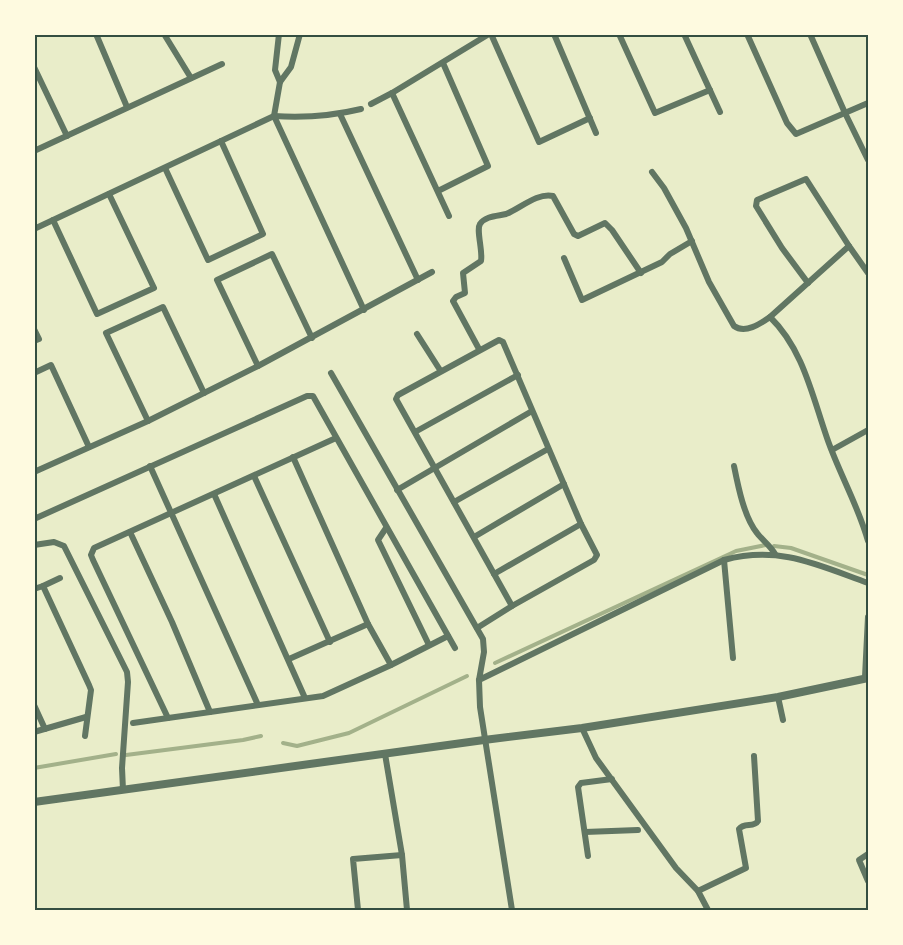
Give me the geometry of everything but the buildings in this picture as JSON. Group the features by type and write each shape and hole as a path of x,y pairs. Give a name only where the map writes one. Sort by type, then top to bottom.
{"street":[{"path":"96,34 127,107"},
{"path":"164,34 191,78"},
{"path":"279,34 275,70 280,82"},
{"path":"300,34 291,67 280,82 274,116 364,310"},
{"path":"371,104 490,34 539,142 590,118"},
{"path":"554,34 596,133"},
{"path":"619,34 655,113 710,90"},
{"path":"684,34 720,112"},
{"path":"747,34 787,123 796,134 868,103"},
{"path":"810,34 868,160"},
{"path":"438,191 488,166 443,63"},
{"path":"34,151 222,64"},
{"path":"34,67 67,136"},
{"path":"392,93 449,216"},
{"path":"34,229 274,116 302,118 361,109"},
{"path":"340,114 418,280"},
{"path":"165,168 208,260 264,234 220,141"},
{"path":"652,172 664,188 692,241 709,282 736,327 745,329 770,317 849,246"},
{"path":"808,283 782,248 756,206 757,200 806,178 868,273"},
{"path":"53,220 97,314 154,288 110,194"},
{"path":"479,349 453,300 465,293 463,273 481,261 478,230 486,218 505,214 548,194 553,196 574,234 578,236 605,223 641,273"},
{"path":"564,258 582,300 662,262 670,254 692,241"},
{"path":"258,366 217,280 272,254 312,338"},
{"path":"35,470 147,421 204,393 312,338 432,272"},
{"path":"147,421 106,333 163,307 204,393"},
{"path":"770,317 786,334 797,354 868,541"},
{"path":"34,329 39,339 34,340"},
{"path":"417,334 440,370"},
{"path":"477,628 597,557 548,449 518,375 502,341 497,340 440,370 396,397 512,606"},
{"path":"34,373 51,365 89,447"},
{"path":"331,373 483,639 484,648 479,680 484,740 512,910"},
{"path":"415,432 518,375"},
{"path":"34,519 310,396 316,398 386,528 455,648"},
{"path":"397,490 532,411"},
{"path":"832,450 868,430"},
{"path":"168,718 91,555 97,545 336,438"},
{"path":"454,502 548,449"},
{"path":"293,458 368,624 391,666"},
{"path":"150,466 258,705"},
{"path":"734,466 742,499 755,532 767,542 775,554"},
{"path":"254,476 330,642"},
{"path":"474,537 564,484"},
{"path":"214,494 305,698"},
{"path":"494,574 581,524"},
{"path":"386,528 378,540 429,645"},
{"path":"130,532 172,622 210,712"},
{"path":"34,545 54,542 64,546 127,672 123,790"},
{"path":"479,680 724,560 749,555 775,554 868,583"},
{"path":"724,560 733,658"},
{"path":"34,589 60,578"},
{"path":"43,586 89,685 86,736"},
{"path":"34,802 484,740 582,729 778,698 867,677 868,617"},
{"path":"289,659 368,624"},
{"path":"133,723 332,693 448,636"},
{"path":"778,698 783,720"},
{"path":"34,705 45,729"},
{"path":"34,732 86,717"},
{"path":"582,729 592,752 676,868 698,891 708,910"},
{"path":"386,754 402,855 407,910"},
{"path":"698,891 746,868 739,829 758,821 754,756"},
{"path":"588,856 578,787 581,783 612,779"},
{"path":"585,832 638,830"},
{"path":"868,854 859,860 868,881"},
{"path":"358,910 353,859 402,855"}],"waterway":[{"path":"495,663 736,551 766,545"},
{"path":"774,546 791,548 868,575"},
{"path":"283,743 297,746 349,733 467,676"},
{"path":"126,755 261,736"},
{"path":"34,768 116,754"}]}
